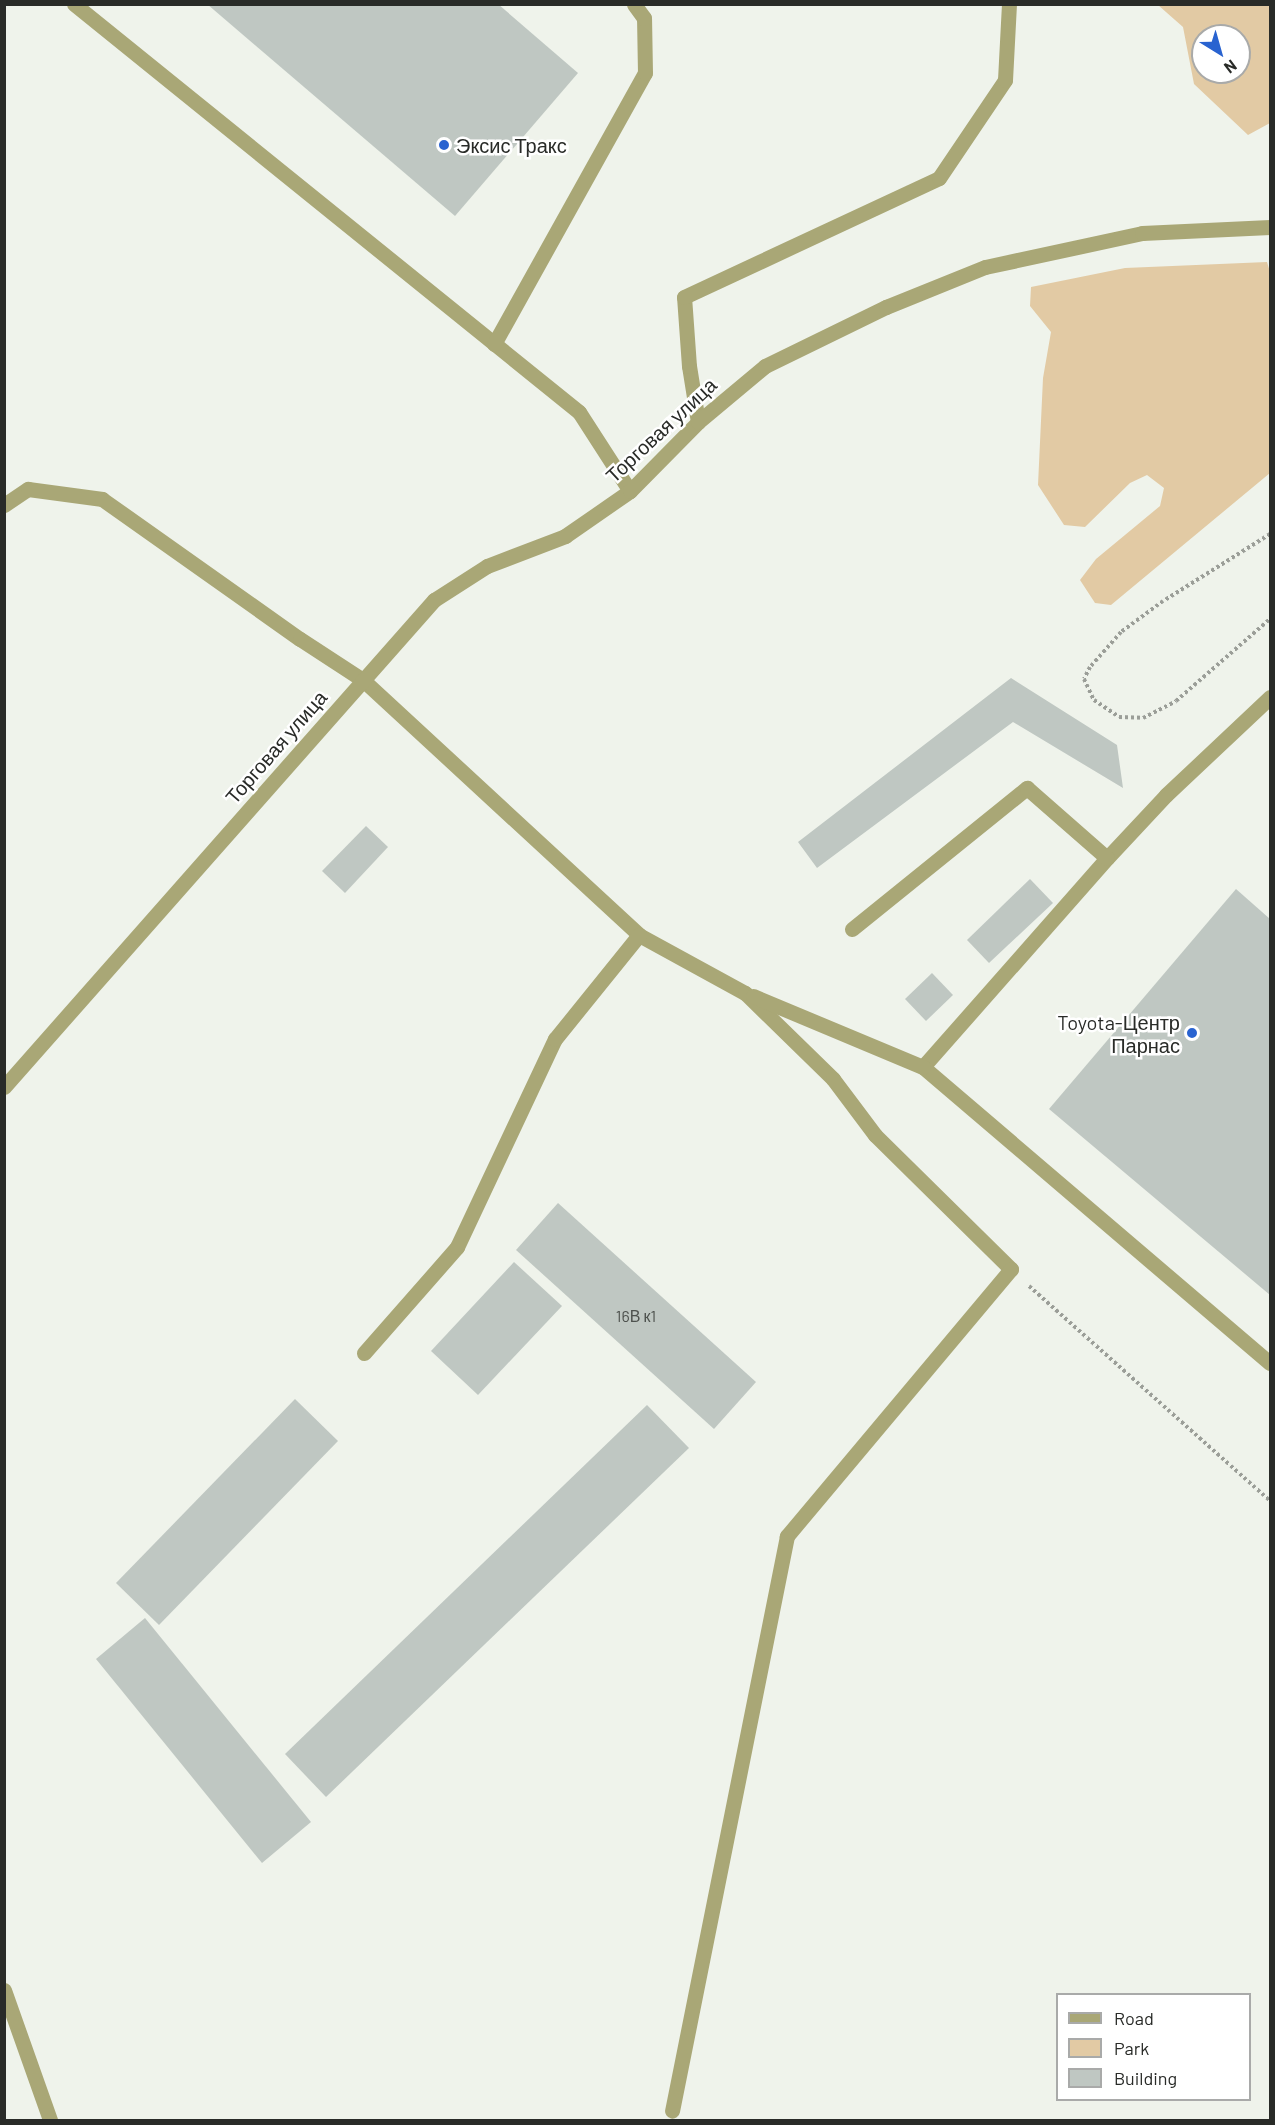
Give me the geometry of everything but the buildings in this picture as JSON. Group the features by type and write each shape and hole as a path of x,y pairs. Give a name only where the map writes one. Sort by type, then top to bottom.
{"street":[{"path":"74,4 579,412 630,491"},
{"path":"494,344 645,73 644,18 634,4"},
{"path":"698,422 689,366 684,297 939,178 1005,80 1009,4"},
{"name":"Торговая улица","path":"4,1087 434,600 487,566 565,536 630,491 698,422 765,366 886,307 985,267 1142,233 1270,227"},
{"path":"4,505 28,489 102,500 300,639 363,680 639,935 745,993 923,1067 1270,1363"},
{"path":"923,1067 1107,858 1166,795 1270,697"},
{"path":"852,929 1027,788 1107,858"},
{"path":"364,1353 457,1247 503,1145 555,1039 639,935"},
{"path":"672,2111 787,1536 1011,1269 875,1136 833,1079 745,993"},
{"path":"4,1990 50,2121"}],"path":[{"path":"1270,534 1164,601 1120,632 1090,667 1084,679 1094,700 1119,717 1143,718 1176,701 1270,619"},
{"path":"1011,1269 1270,1501"}],"green space":[{"path":"1158,5 1270,5 1270,123 1248,135 1194,84 1251,84 1251,24 1191,24 1191,68 1183,27"},
{"path":"1267,262 1270,272 1270,473 1111,605 1095,603 1080,580 1096,559 1160,506 1164,488 1147,475 1130,483 1085,527 1064,525 1038,485 1043,378 1051,332 1030,306 1031,287 1125,268"}],"place":[{"name":"Эксис Тракс","path":"444,145"},
{"name":"Toyota-Центр Парнас","path":"1192,1033"}]}
